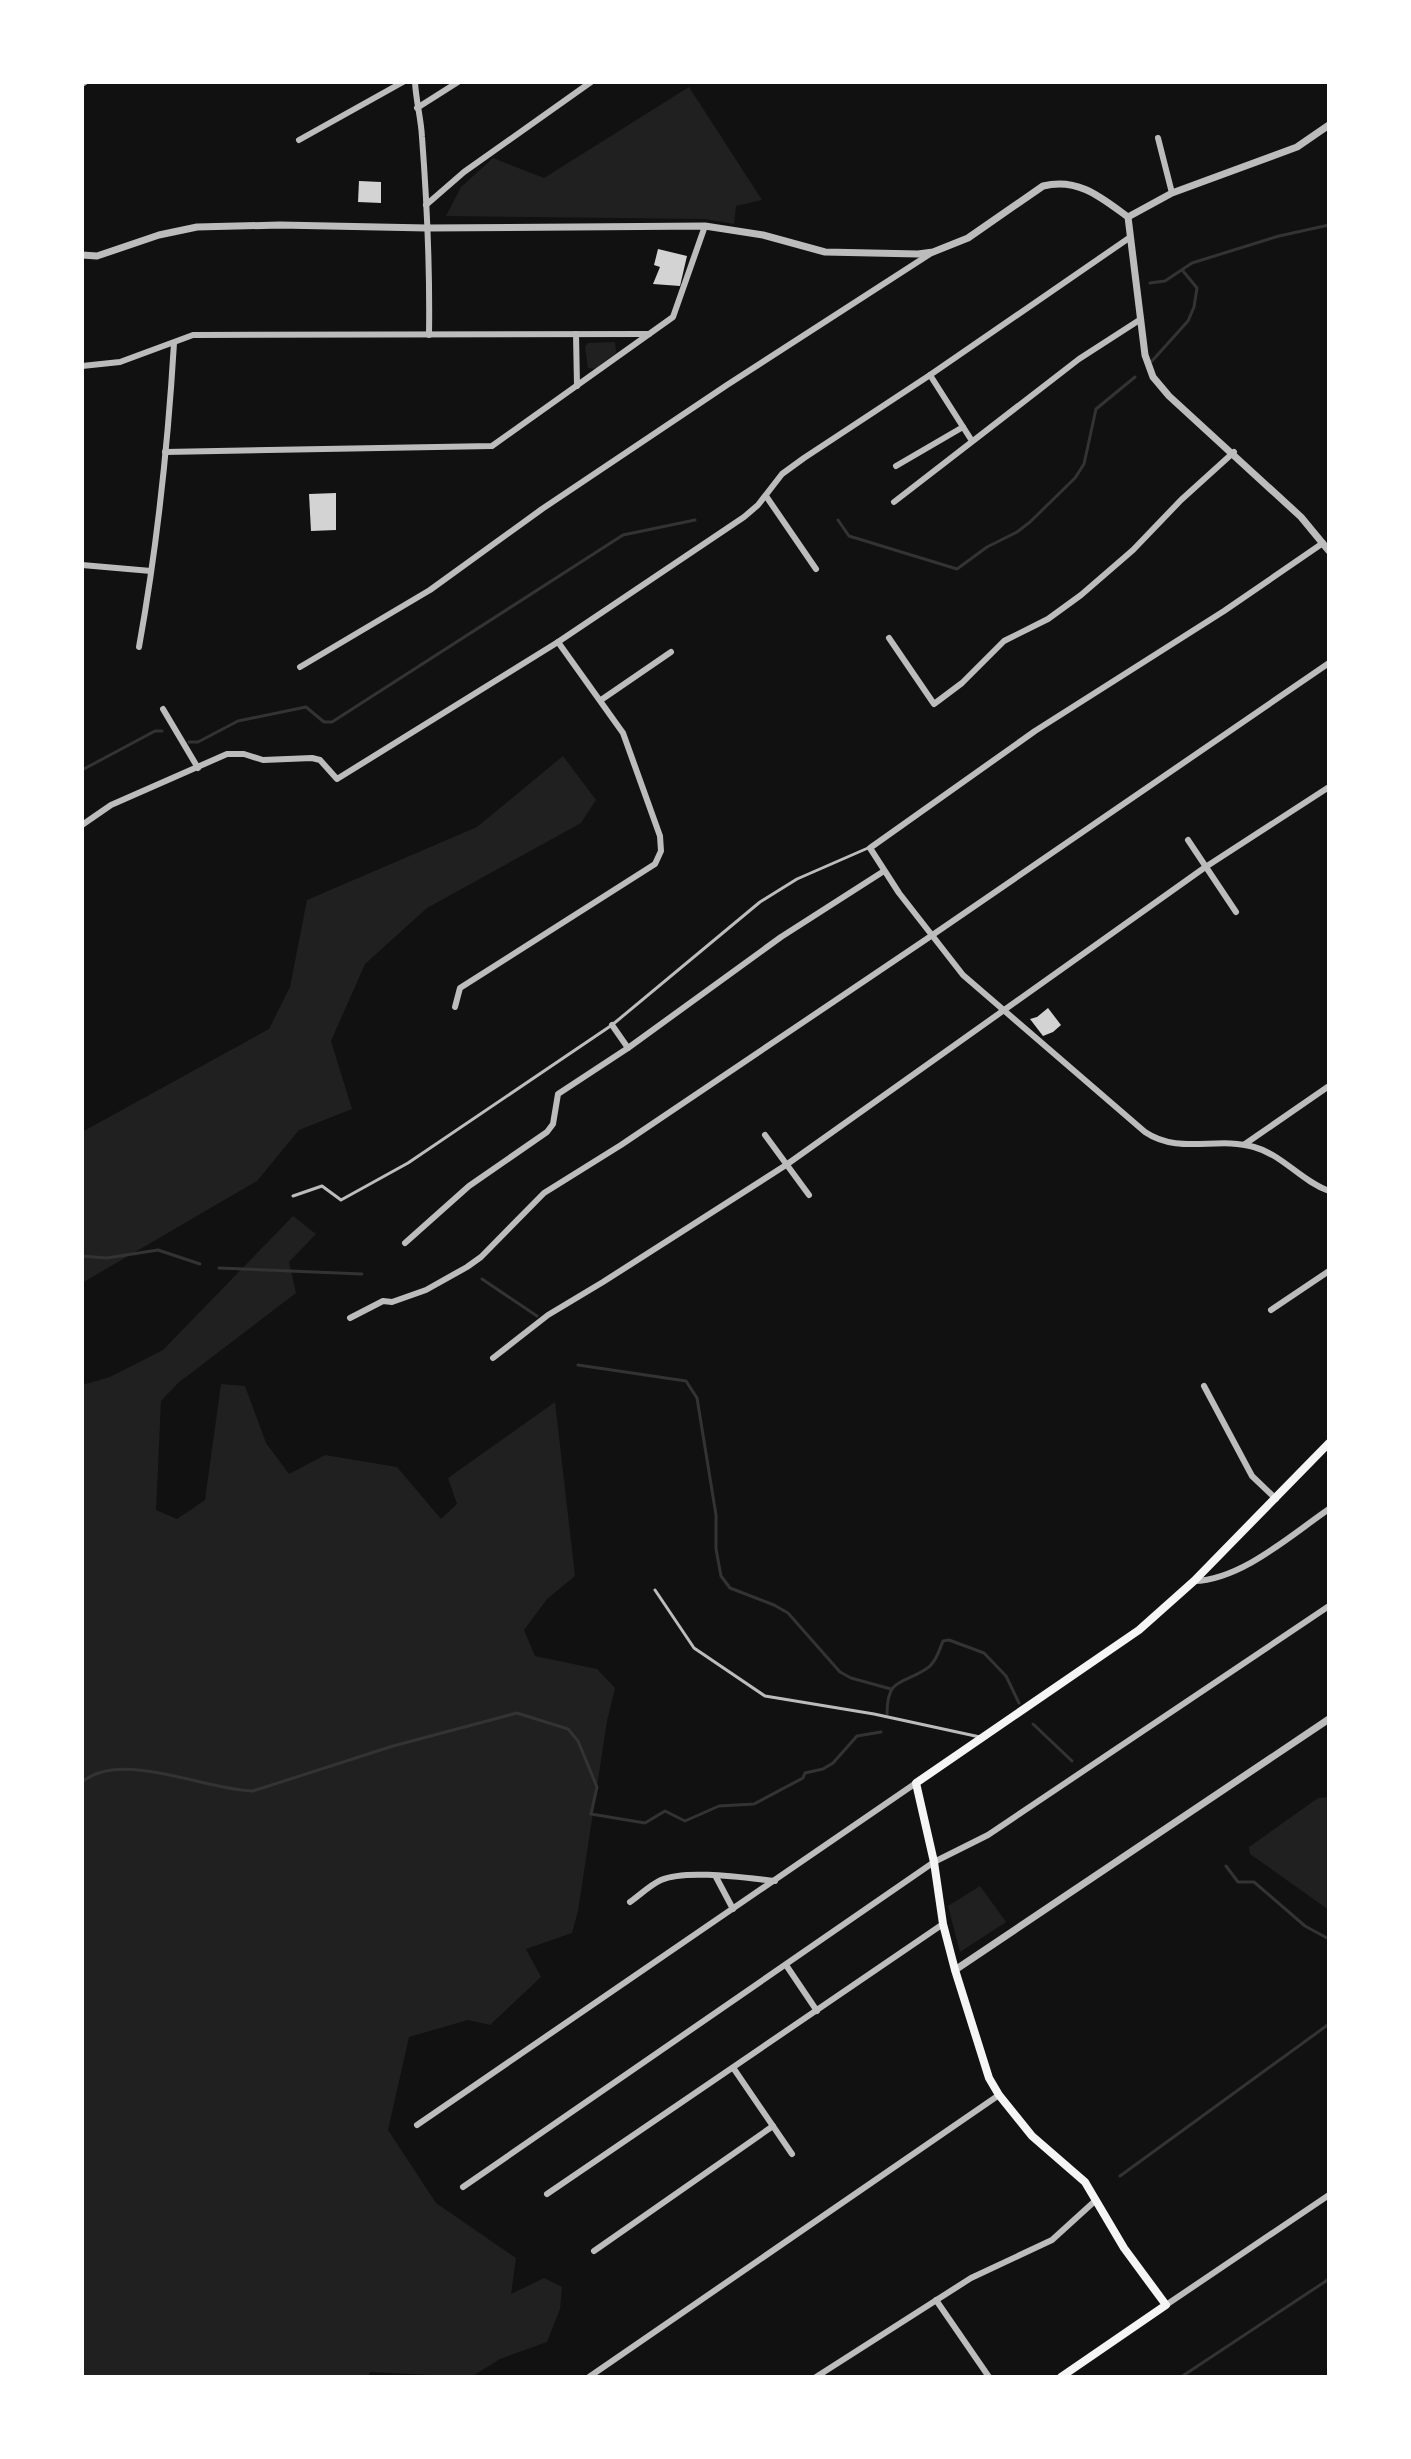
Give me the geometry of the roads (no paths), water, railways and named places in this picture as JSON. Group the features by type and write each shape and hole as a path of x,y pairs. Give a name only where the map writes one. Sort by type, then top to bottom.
{"main road":[{"path":"1061,2377 1166,2305 1124,2248 1085,2182 1032,2136 999,2095 985,2069 943,1924 934,1862 916,1783 1124,1642 1194,1581 1329,1443"}],"street":[{"path":"299,140 403,82"},
{"path":"415,82 422,132 429,335"},
{"path":"417,108 458,82"},
{"path":"426,205 464,172 591,82"},
{"path":"1128,217 1172,193 1284,153 1329,125"},
{"path":"1158,138 1172,193"},
{"path":"300,667 430,590 555,500 727,385 933,252 968,238 1043,186 1057,183 1088,189 1128,217"},
{"path":"1128,217 1145,355 1153,377 1169,396 1234,452 1262,483 1301,517 1329,551"},
{"path":"82,255 97,256 169,233 211,226 350,225 427,228 705,226 763,235 838,253 933,252"},
{"path":"165,452 492,446 651,334 677,312 705,226"},
{"path":"82,825 111,805 235,753 263,760 301,756 320,760 337,779 558,642 744,517 766,496 782,474 804,458 1129,238"},
{"path":"894,502 1079,359 1141,319"},
{"path":"82,366 120,362 193,335 210,334 651,334"},
{"path":"576,334 577,386"},
{"path":"139,647 165,452 174,343"},
{"path":"930,375 972,441"},
{"path":"896,466 963,427"},
{"path":"889,638 934,704 962,683 1004,641 1048,619 1081,595 1133,550 1181,500 1234,452"},
{"path":"766,496 816,569"},
{"path":"1323,543 1213,618 1025,738 870,848 931,936 969,982 1153,1137 1178,1144 1245,1144 1275,1156 1329,1191"},
{"path":"82,565 151,571"},
{"path":"455,1007 460,988 655,864 659,858 661,843 623,733 558,642"},
{"path":"601,700 671,652"},
{"path":"350,1318 383,1301 392,1302 426,1290 467,1267 481,1257 544,1193 621,1145 931,936 1329,663"},
{"path":"163,709 198,768"},
{"path":"493,1358 548,1315 786,1165 1204,868 1329,787"},
{"path":"1188,840 1236,912"},
{"path":"405,1243 469,1186 547,1132 553,1124 558,1094 628,1048 781,937 884,871"},
{"path":"612,1025 628,1048"},
{"path":"1245,1144 1329,1086"},
{"path":"765,1135 809,1195"},
{"path":"1271,1310 1329,1271"},
{"path":"1204,1386 1249,1471 1276,1499"},
{"path":"1194,1581 1207,1581 1231,1574 1329,1509"},
{"path":"463,2187 934,1862 988,1835 1329,1606"},
{"path":"955,1970 1329,1719"},
{"path":"417,2125 916,1783"},
{"path":"630,1902 669,1877 775,1881"},
{"path":"716,1877 733,1909"},
{"path":"547,2194 943,1924"},
{"path":"786,1965 817,2011"},
{"path":"734,2069 792,2154"},
{"path":"589,2377 999,2095"},
{"path":"594,2251 773,2126"},
{"path":"1166,2305 1329,2195"},
{"path":"816,2377 987,2270 1052,2240 1096,2200"},
{"path":"936,2300 989,2377"}],"lane":[{"path":"293,1196 322,1186 341,1200 408,1163 612,1025 760,902 797,879 870,848"},
{"path":"655,1590 694,1648 765,1696 874,1714 983,1738"}],"waterway":[{"path":"1150,283 1165,281 1192,263 1279,236 1329,225"},
{"path":"1152,361 1188,321 1194,307 1197,288 1183,271"},
{"path":"838,520 849,536 957,569 1030,522 1075,478 1084,464 1096,409 1135,377"},
{"path":"189,742 198,742 238,721 306,707 324,722 332,722 623,535 695,520"},
{"path":"82,770 155,731 162,731"},
{"path":"82,1256 107,1258 158,1250 200,1264"},
{"path":"219,1268 362,1274"},
{"path":"482,1279 537,1316"},
{"path":"578,1365 686,1381 697,1398 716,1515 716,1549 721,1576 730,1588 788,1613 840,1672 891,1689"},
{"path":"887,1714 893,1688 929,1667 943,1641 949,1640 984,1653 1006,1676 1019,1703"},
{"path":"82,1782 99,1773 118,1769 141,1770 253,1791 393,1746 517,1713 568,1729 578,1741 597,1787 591,1814 645,1823 665,1811 685,1821 719,1806 754,1804 803,1778 805,1773 833,1763 857,1736 881,1732"},
{"path":"1033,1724 1072,1761"},
{"path":"1226,1866 1238,1882 1254,1882 1305,1926 1329,1939"},
{"path":"1120,2176 1329,2024"},
{"path":"1181,2377 1329,2279"}]}
